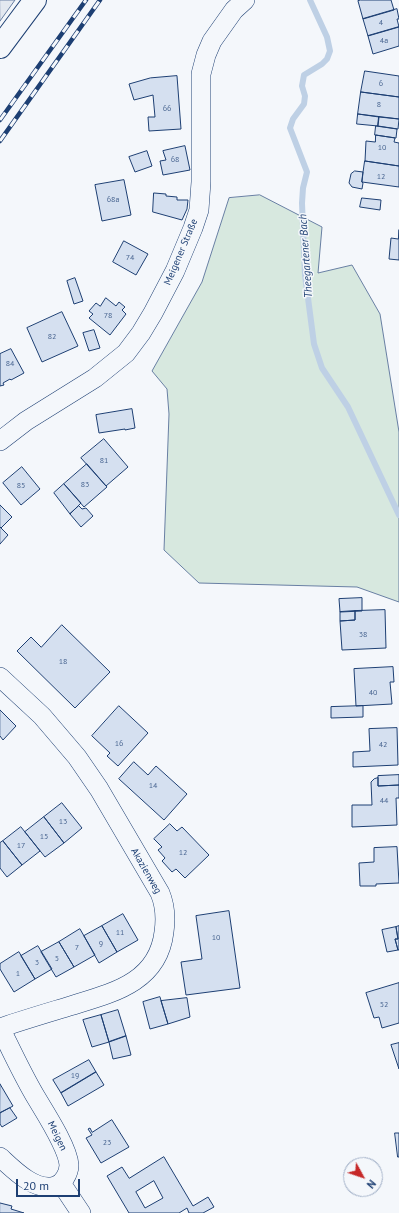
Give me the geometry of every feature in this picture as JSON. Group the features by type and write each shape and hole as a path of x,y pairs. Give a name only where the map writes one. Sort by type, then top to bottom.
{"street":[{"path":"0,47 34,0"},
{"name":"Meigener Straße","path":"0,441 26,421 95,378 126,353 141,334 153,313 175,270 199,210 201,182 201,74 206,55 212,41 234,10 245,0"},
{"name":"Akazienweg","path":"0,677 42,716 78,757 99,789 160,893 163,900 166,918 164,939 160,951 142,976 132,984 112,993 0,1028"},
{"name":"Meigen","path":"0,1028 28,1082 59,1136 69,1165 66,1175 61,1183"},
{"path":"0,1157 21,1176 43,1187 54,1187 61,1183 81,1213"}],"shaded area":[{"path":"0,0 15,0 0,21"},
{"path":"260,195 322,227 318,273 352,265 380,314 399,432 399,602 357,587 199,583 164,550 169,414 167,389 152,371 202,282 229,198"}],"building":[{"path":"391,0 394,10 363,19 358,1"},
{"path":"397,9 399,27 368,36 363,19"},
{"path":"399,27 399,46 373,54 368,36"},
{"path":"365,71 399,76 399,97 361,92"},
{"path":"177,76 181,129 149,131 148,117 155,117 153,95 134,100 129,84 150,78"},
{"path":"361,92 399,97 399,119 358,114"},
{"path":"358,114 379,117 378,126 357,124"},
{"path":"379,117 399,119 398,129 378,126"},
{"path":"376,126 397,129 396,138 375,135"},
{"path":"376,135 395,138 394,142 399,143 399,166 365,161 366,141 375,142"},
{"path":"185,146 190,170 163,175 160,161 166,160 163,151"},
{"path":"147,151 152,166 135,172 129,157"},
{"path":"365,161 399,166 399,187 362,182"},
{"path":"355,171 363,172 362,189 352,187 349,183 351,174"},
{"path":"124,180 131,215 102,221 95,185"},
{"path":"154,193 177,197 177,200 188,200 187,209 182,220 153,212"},
{"path":"362,198 381,200 380,210 360,207"},
{"path":"399,230 399,260 389,259 391,238 398,239"},
{"path":"124,241 148,254 136,275 113,262"},
{"path":"75,278 83,301 74,304 67,281"},
{"path":"106,298 116,306 119,302 125,307 122,310 126,314 110,335 89,318 93,314 89,311 96,303 100,306"},
{"path":"62,312 78,346 42,362 27,328"},
{"path":"94,330 100,348 89,351 83,333"},
{"path":"11,349 24,373 11,380 10,379 3,383 4,385 0,386 0,354"},
{"path":"132,409 135,428 99,433 96,415"},
{"path":"104,439 128,467 106,486 81,458"},
{"path":"87,464 107,487 84,507 64,484"},
{"path":"22,467 40,489 21,505 3,483"},
{"path":"64,484 81,503 70,514 54,493"},
{"path":"0,505 12,517 1,528 0,527"},
{"path":"79,506 82,509 86,508 93,516 81,527 70,514"},
{"path":"0,527 8,535 0,544"},
{"path":"362,598 362,611 340,612 339,599"},
{"path":"385,610 386,648 342,650 340,621 355,620 355,611"},
{"path":"355,611 355,620 340,621 340,612"},
{"path":"62,625 110,672 75,708 17,651 31,637 41,647"},
{"path":"393,667 394,682 390,682 392,704 356,706 354,669"},
{"path":"119,706 148,733 118,766 107,756 110,753 92,736"},
{"path":"363,706 363,717 331,718 331,707"},
{"path":"0,710 16,726 3,740 0,736"},
{"path":"397,728 398,765 353,767 353,752 370,751 369,729"},
{"path":"134,762 148,775 156,766 187,794 164,820 119,779"},
{"path":"399,775 399,785 378,786 378,776"},
{"path":"378,778 378,786 399,785 399,798 396,798 397,825 352,827 352,805 372,805 371,782"},
{"path":"62,803 82,828 64,843 44,817"},
{"path":"44,817 64,843 45,857 25,832"},
{"path":"170,824 177,831 182,827 209,855 185,878 176,869 172,872 162,861 165,858 158,850 162,847 154,839"},
{"path":"21,827 40,851 22,865 3,841"},
{"path":"3,841 22,865 7,877 0,868 0,843"},
{"path":"397,847 399,883 376,884 376,886 360,886 359,863 374,862 374,848"},
{"path":"229,911 240,988 186,995 181,962 202,959 196,916"},
{"path":"123,914 138,940 117,952 102,926"},
{"path":"102,926 117,952 99,963 84,936"},
{"path":"399,926 398,950 395,939 398,939 396,927"},
{"path":"396,927 398,939 395,939 398,950 387,952 382,930"},
{"path":"80,929 95,955 74,967 59,942"},
{"path":"59,942 74,967 56,977 41,952"},
{"path":"38,946 52,969 35,979 21,956"},
{"path":"19,952 35,979 14,992 0,969 0,964"},
{"path":"399,983 399,1023 382,1028 379,1017 374,1018 366,993"},
{"path":"160,997 168,1024 150,1029 143,1002"},
{"path":"187,998 190,1017 168,1024 161,1001"},
{"path":"118,1010 126,1036 109,1042 101,1015"},
{"path":"101,1015 109,1042 92,1047 83,1020"},
{"path":"126,1036 131,1055 113,1059 109,1042"},
{"path":"399,1043 399,1069 391,1045"},
{"path":"89,1060 96,1072 61,1093 53,1080"},
{"path":"96,1072 104,1085 68,1106 61,1093"},
{"path":"0,1084 13,1106 0,1113"},
{"path":"10,1108 17,1118 2,1127 0,1124 0,1113"},
{"path":"112,1120 129,1147 101,1163 86,1138 92,1135 88,1129 90,1128 92,1132"},
{"path":"395,1133 399,1133 399,1157 398,1157"},
{"path":"164,1157 193,1206 208,1197 214,1207 203,1213 189,1213 187,1208 179,1213 129,1213 107,1176 122,1167 129,1178","holes":["154,1181 163,1198 145,1208 136,1192"]},
{"path":"0,1203 12,1206 11,1209 24,1213 0,1213"}],"waterway":[{"name":"Theegartener Bach","path":"310,0 327,37 330,51 327,59 322,64 304,75 302,86 305,96 304,104 293,119 290,128 307,172 303,188 302,203 305,275 314,344 322,368 348,407 399,515"}],"railway":[{"path":"0,120 86,0"},
{"path":"0,141 100,0"}]}
